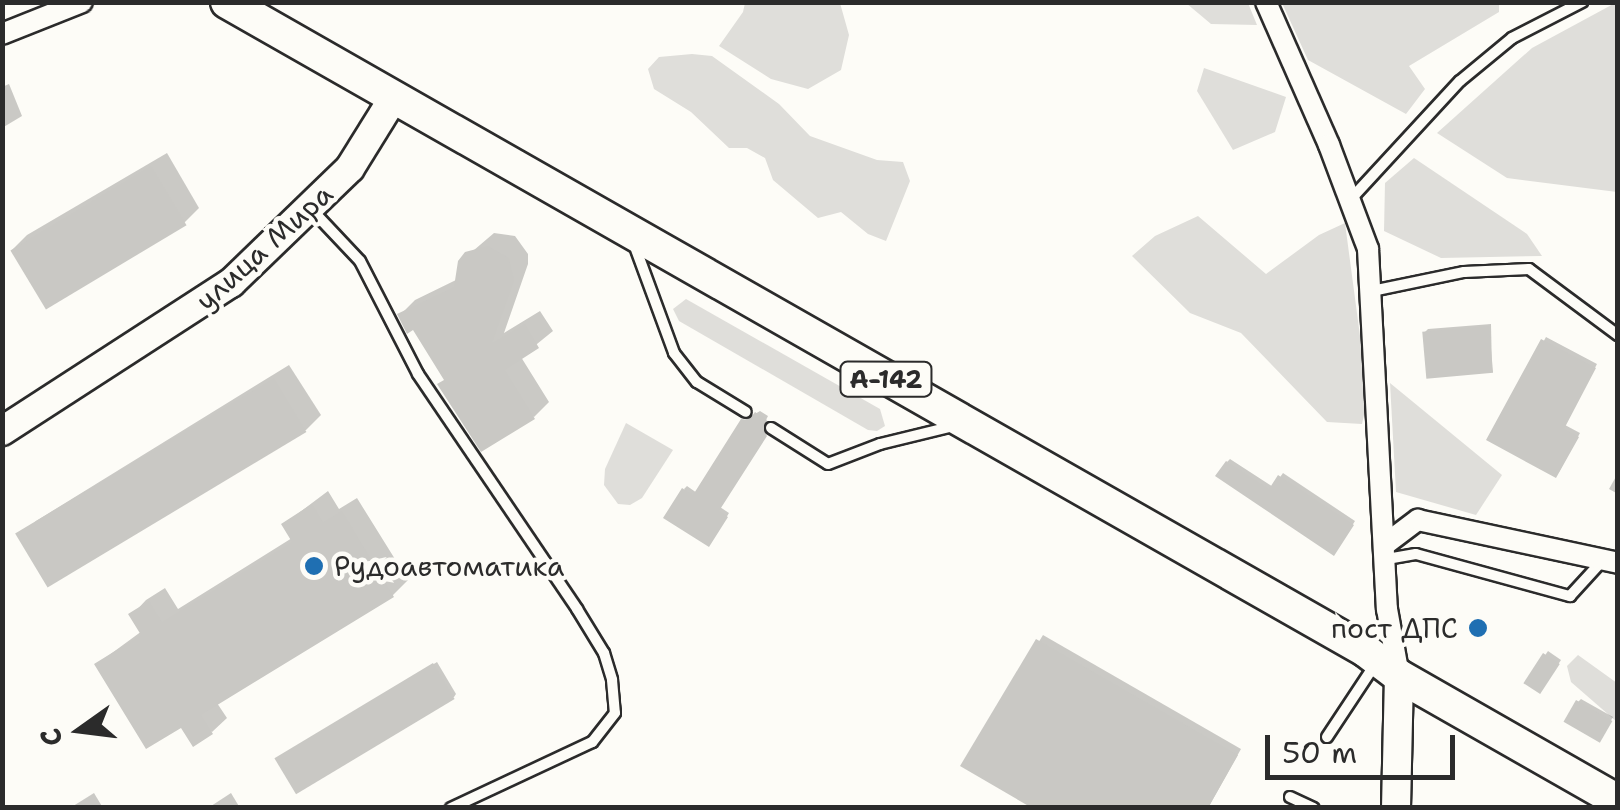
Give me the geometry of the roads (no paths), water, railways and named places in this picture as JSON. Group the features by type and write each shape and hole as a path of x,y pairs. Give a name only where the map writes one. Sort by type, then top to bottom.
{"highway":[{"name":"А-142","path":"228,2 1618,801"}],"main road":[{"name":"улица Мира","path":"2,431 232,283 350,168 394,97"},
{"path":"1389,667 1396,808"}],"street":[{"path":"2,34 82,2"},
{"path":"1266,2 1368,249 1387,551 1389,667"},
{"path":"1387,551 1418,520 1611,561"}],"lane":[{"path":"1350,200 1460,81 1512,38 1582,2"},
{"path":"310,208 360,261 418,374 577,610 604,653 612,680 615,713 592,742 451,808"},
{"path":"630,234 674,354 697,382 746,412"},
{"path":"1372,290 1464,272 1529,269 1618,335"},
{"path":"772,428 828,464 880,444 965,423"},
{"path":"1387,551 1416,554 1570,596 1611,561"},
{"path":"1327,737 1389,667"},
{"path":"1290,797 1314,808"}],"place":[{"name":"Рудоавтоматика","path":"314,566"},
{"name":"пост ДПС","path":"1478,628"}]}
